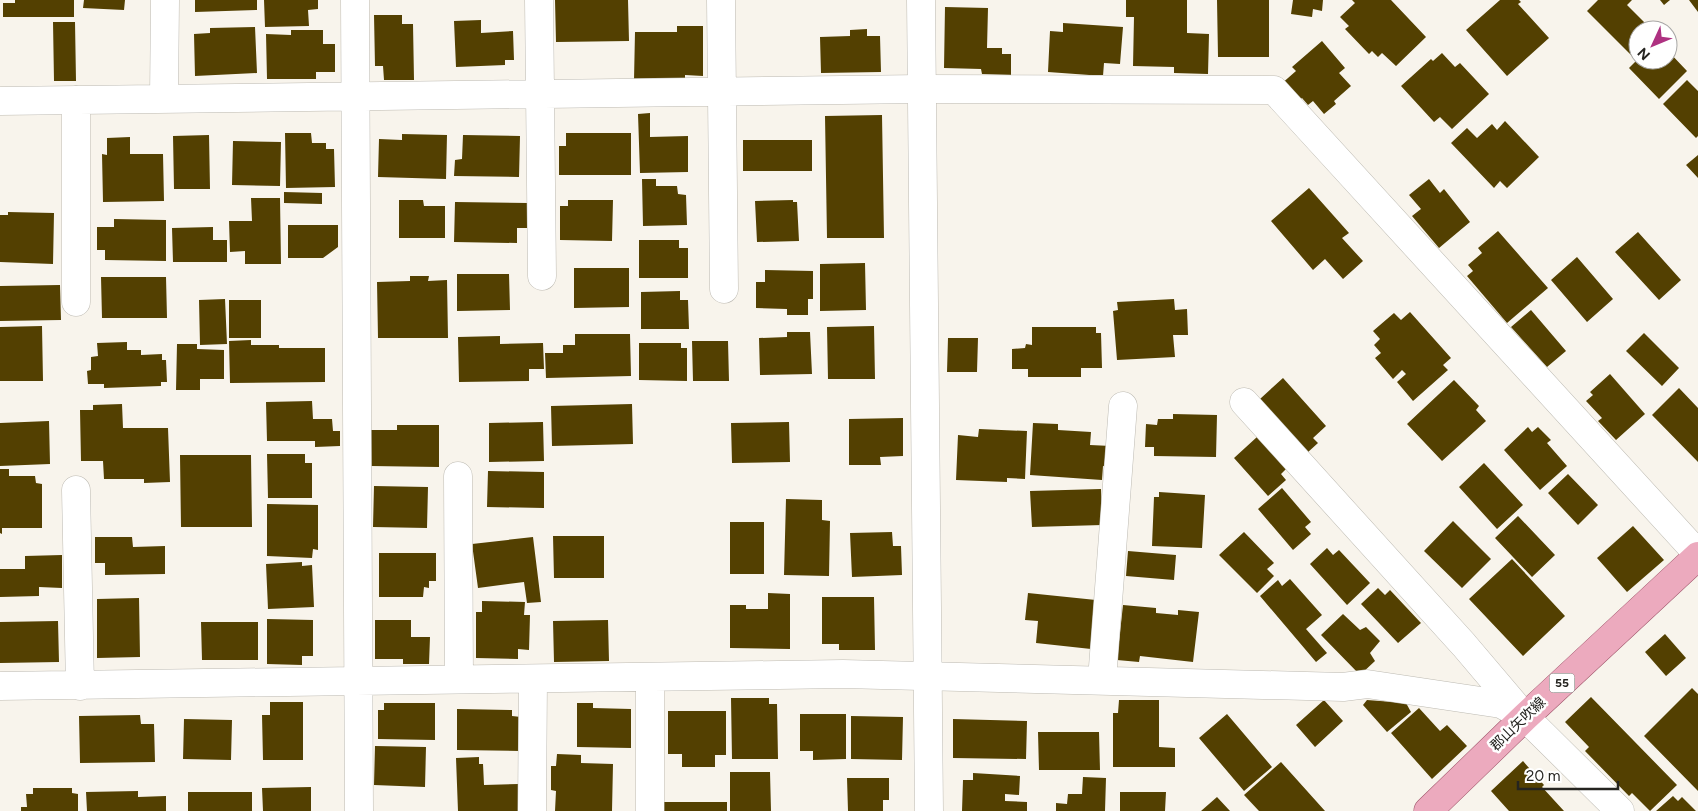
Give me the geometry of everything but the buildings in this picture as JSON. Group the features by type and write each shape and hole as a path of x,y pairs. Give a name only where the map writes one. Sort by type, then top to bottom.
{"main road":[{"name":"郡山矢吹線","path":"1428,811 1525,716 1698,555"}],"street":[{"path":"164,98 165,0"},
{"path":"355,0 359,811"},
{"path":"539,0 542,276"},
{"path":"721,0 724,289"},
{"path":"921,0 929,811"},
{"path":"0,101 921,89 1274,90 1698,555"},
{"path":"76,100 76,302"},
{"path":"1244,402 1464,645 1525,716 1617,810"},
{"path":"1102,680 1123,406"},
{"path":"458,476 459,679"},
{"path":"76,490 80,686"},
{"path":"0,686 533,678 927,676 1344,687 1367,684 1501,704 1525,716"},
{"path":"650,677 650,811"},
{"path":"532,811 533,678"}]}
